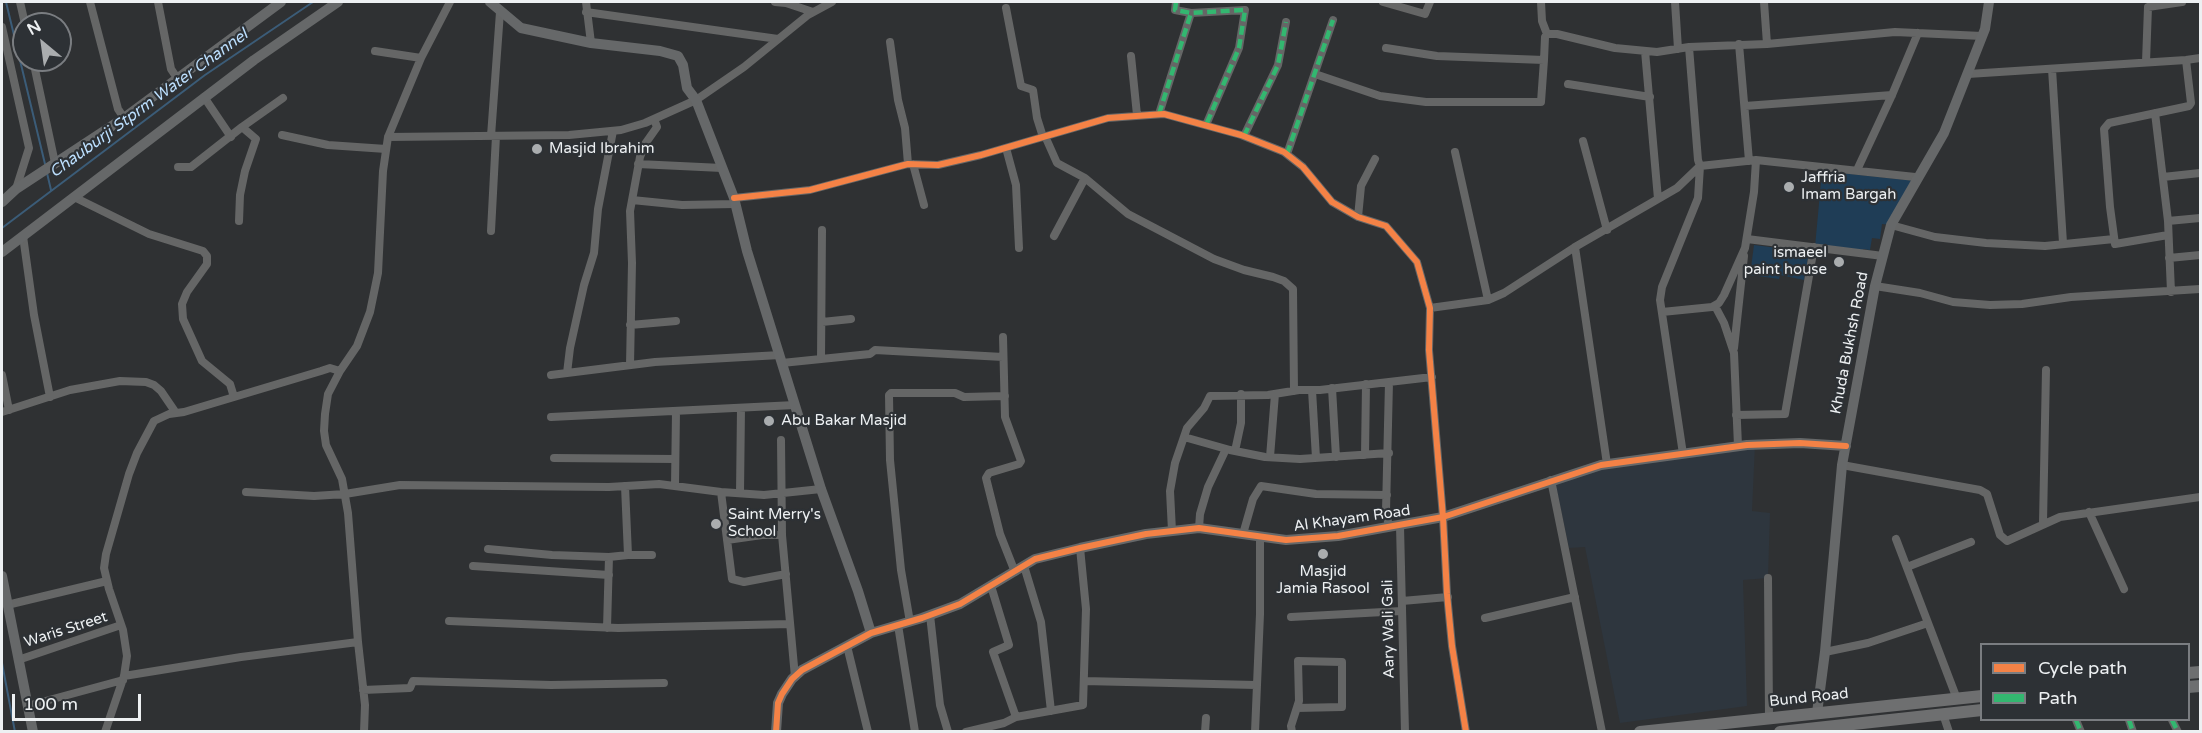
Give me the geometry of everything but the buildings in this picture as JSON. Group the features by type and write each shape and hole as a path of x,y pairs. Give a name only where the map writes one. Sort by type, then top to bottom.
{"main road":[{"name":"Bund Road","path":"1640,732 1980,696"},
{"name":"Bund Road","path":"1780,732 1980,710"}],"street":[{"path":"90,2 118,110 124,118"},
{"path":"158,2 171,69 177,78"},
{"path":"2,202 30,179 124,118 280,2"},
{"path":"2,252 290,33 338,2"},
{"path":"364,732 363,690 345,494 342,479 332,460 324,431 328,394 340,370 357,346 370,312 378,273 388,136 421,58 450,2"},
{"path":"490,2 521,28 591,43 660,51 678,56 683,65 687,88 696,100 734,201 821,489 871,633"},
{"path":"586,2 591,43"},
{"path":"775,2 786,3 813,12"},
{"path":"388,136 569,135 613,131 654,119 696,100 813,12 832,2"},
{"path":"1176,2 1175,10 1191,13 1245,10 1239,48 1206,125"},
{"path":"1383,2 1425,14 1430,2"},
{"path":"1315,74 1380,96 1426,102 1541,102 1547,34 1542,21 1541,2"},
{"path":"1675,2 1678,49"},
{"path":"1764,2 1767,44"},
{"name":"Khuda Bukhsh Road","path":"1817,713 1825,652 1842,465 1875,286 1891,225 1944,133 1982,36 1989,2"},
{"path":"2146,62 2148,7 2182,2"},
{"path":"1006,8 1021,86 1032,90 1036,118 1057,164 1085,178 1128,214 1176,240 1214,259 1284,281 1293,289 1294,391"},
{"path":"491,231 493,136 500,12"},
{"path":"586,12 778,39"},
{"path":"1160,114 1191,13"},
{"path":"1287,154 1334,20"},
{"path":"1244,136 1278,65 1286,22"},
{"path":"2,27 29,148 16,189"},
{"path":"1547,34 1557,34 1615,48 1657,52 1689,47 1767,44 1895,32 1982,36"},
{"path":"1857,170 1918,33"},
{"path":"890,42 910,164 924,205"},
{"path":"1738,447 1734,353 1745,248 1754,192 1753,160 1739,44"},
{"path":"1683,454 1662,312 1662,287 1698,198 1700,166 1689,47"},
{"path":"1386,48 1437,56 1544,60"},
{"path":"375,51 421,58"},
{"path":"1645,51 1658,199"},
{"path":"1131,56 1137,115"},
{"path":"1968,74 2200,58"},
{"path":"2168,235 2115,244 2104,129 2109,123 2186,107 2191,103 2186,60"},
{"path":"2052,69 2063,243"},
{"path":"35,72 53,164"},
{"path":"1568,84 1650,97"},
{"path":"1745,106 1892,95"},
{"path":"204,97 231,137"},
{"path":"178,167 191,167 283,98"},
{"path":"2155,112 2168,221 2171,292"},
{"path":"632,200 682,205 734,201 810,190 910,164 938,165 1108,118 1137,115 1160,114 1206,125 1244,136 1287,154 1303,167 1332,202 1358,217 1386,226 1417,262 1430,308 1429,350 1452,646 1466,732"},
{"path":"630,365 632,263 629,226 638,164 645,144 657,127 654,119"},
{"path":"239,221 241,187 256,139 242,127"},
{"path":"567,373 584,285 594,253 598,209 613,131"},
{"path":"282,135 328,145 386,149"},
{"path":"1583,141 1607,230"},
{"path":"1006,148 1017,185 1018,248"},
{"path":"1455,152 1488,300"},
{"path":"1358,217 1361,186 1375,159"},
{"path":"1430,308 1488,300 1677,188 1700,166 1753,160 1915,177"},
{"path":"638,164 722,168"},
{"path":"2163,177 2200,173"},
{"path":"1054,237 1085,178"},
{"path":"75,197 149,234 203,251 207,256 207,264 187,292 182,304 183,319 202,361 230,384 234,397"},
{"path":"2168,221 2200,218"},
{"path":"1891,225 1935,237 1986,243 2045,246 2114,239"},
{"path":"821,359 822,230"},
{"path":"23,236 34,315 50,397"},
{"path":"1747,239 1883,256"},
{"path":"1575,247 1607,464"},
{"path":"1736,415 1785,414 1814,247"},
{"path":"1662,312 1715,306 1727,290 1745,248"},
{"path":"2169,258 2200,255"},
{"path":"1875,286 1920,293 1953,302 1990,305 2022,304 2071,297 2200,289"},
{"path":"1715,306 1724,322 1734,353"},
{"path":"822,321 851,319"},
{"path":"630,325 676,321"},
{"path":"1003,337 1005,417 1021,461 1019,464 989,473 986,478 1000,534 1019,569 1042,630 1051,711"},
{"path":"552,375 630,365 821,359 870,354 875,350 1003,357"},
{"path":"105,732 123,678 127,656 122,625 104,568 106,554 129,474 154,421 330,368 340,370"},
{"path":"2043,523 2046,370"},
{"path":"2,375 5,411 70,390 120,381 146,382 161,391 176,413"},
{"path":"1172,531 1170,491 1184,437 1187,428 1204,408 1210,396 1312,390 1432,377"},
{"name":"Aary Wali Gali","path":"1389,382 1386,511 1394,526 1402,601 1405,732"},
{"path":"1365,454 1366,384"},
{"path":"1332,388 1336,457"},
{"path":"1312,390 1316,458"},
{"path":"910,622 901,570 890,460 889,395 891,393 955,393 964,397 1005,396"},
{"path":"1270,457 1275,393"},
{"path":"1235,451 1241,423 1241,394"},
{"path":"551,417 795,405"},
{"path":"740,494 741,408"},
{"path":"675,486 676,411"},
{"path":"1184,437 1226,449 1270,457 1316,458 1389,453"},
{"path":"776,732 778,703 795,676 782,535 781,440"},
{"name":"Al Khayam Road","path":"795,676 871,633 960,604 1035,560 1080,548 1146,534 1199,528 1287,540 1338,536 1443,517 1551,480 1607,464 1738,447 1800,443 1846,446"},
{"path":"1199,528 1200,514 1208,487 1226,449"},
{"path":"554,458 675,459"},
{"path":"1842,465 1980,490 1987,494 2000,535 2007,541 2060,517 2200,497"},
{"path":"1551,480 1602,732"},
{"path":"246,492 314,496 345,494 400,484 625,486 659,484 740,494 782,494 821,489"},
{"path":"625,486 628,555"},
{"path":"1242,534 1252,499 1261,486 1316,494 1387,495"},
{"path":"721,492 732,579 744,582 786,574"},
{"path":"2089,512 2124,589"},
{"path":"727,540 762,535 782,535"},
{"path":"1256,732 1260,536"},
{"path":"1896,539 1957,699"},
{"path":"1907,567 1971,542"},
{"path":"966,732 1004,723 1016,717 1083,705 1086,609 1080,548"},
{"path":"488,549 552,555 609,557 652,555"},
{"path":"607,628 609,557"},
{"path":"473,566 609,575"},
{"path":"2,576 33,732"},
{"path":"1768,578 1769,718"},
{"path":"7,604 107,581"},
{"path":"991,586 1009,645 993,652 1016,717"},
{"path":"1402,601 1448,597"},
{"path":"1485,618 1575,597"},
{"path":"1291,617 1402,611"},
{"path":"930,615 940,705 948,732"},
{"path":"449,621 607,628 790,624"},
{"path":"1825,652 1868,644 1928,623"},
{"name":"Waris Street","path":"18,660 122,625"},
{"path":"898,625 915,732"},
{"path":"27,706 123,678 241,657 358,642"},
{"path":"847,646 867,732"},
{"path":"1292,732 1291,726 1299,701 1298,661 1342,662 1342,707 1297,708"},
{"path":"363,690 410,688 413,681 551,685 663,683"},
{"path":"1084,681 1256,686"},
{"path":"1943,714 1949,732"},
{"path":"1205,732 1206,718"}],"shaded area":[{"path":"1822,171 1916,181 1891,225 1882,224 1880,239 1872,238 1870,250 1863,249 1863,252 1815,247"},
{"path":"1754,245 1809,252 1804,280 1780,275 1779,279 1750,275"},
{"path":"1755,445 1752,511 1770,513 1768,578 1743,580 1747,706 1620,723 1585,547 1569,548 1555,482 1607,464"}],"waterway":[{"path":"6,2 45,164"},
{"name":"Chauburji Stprm Water Channel","path":"2,228 205,75 313,2"},
{"path":"47,173 51,190"},
{"name":"Chauburji Stprm Water Channel","path":"2,663 15,732"}],"marked path":[{"path":"1176,2 1175,10 1191,13 1245,10 1239,48 1206,125"},
{"path":"1159,114 1191,13"},
{"path":"1287,154 1333,20"},
{"path":"1244,136 1278,65 1286,22"},
{"path":"2076,721 2081,732"},
{"path":"2129,721 2133,732"},
{"path":"2172,721 2178,732"}],"cycle path":[{"path":"734,198 810,190 908,164 938,165 981,155 1108,118 1164,114 1241,135 1284,152 1303,167 1332,202 1358,217 1386,226 1417,262 1430,308 1429,350 1447,594 1452,646 1466,732"},
{"path":"776,732 778,703 792,679 802,670 871,633 960,604 1035,559 1146,534 1199,528 1286,540 1338,536 1443,517 1601,465 1747,445 1800,443 1846,446"}],"place":[{"name":"Masjid Ibrahim","path":"537,149"},
{"name":"Jaffria Imam Bargah","path":"1789,187"},
{"name":"ismaeel paint house","path":"1839,262"},
{"name":"Abu Bakar Masjid","path":"769,421"},
{"name":"Saint Merry's School","path":"716,524"},
{"name":"Masjid Jamia Rasool","path":"1323,554"}]}
